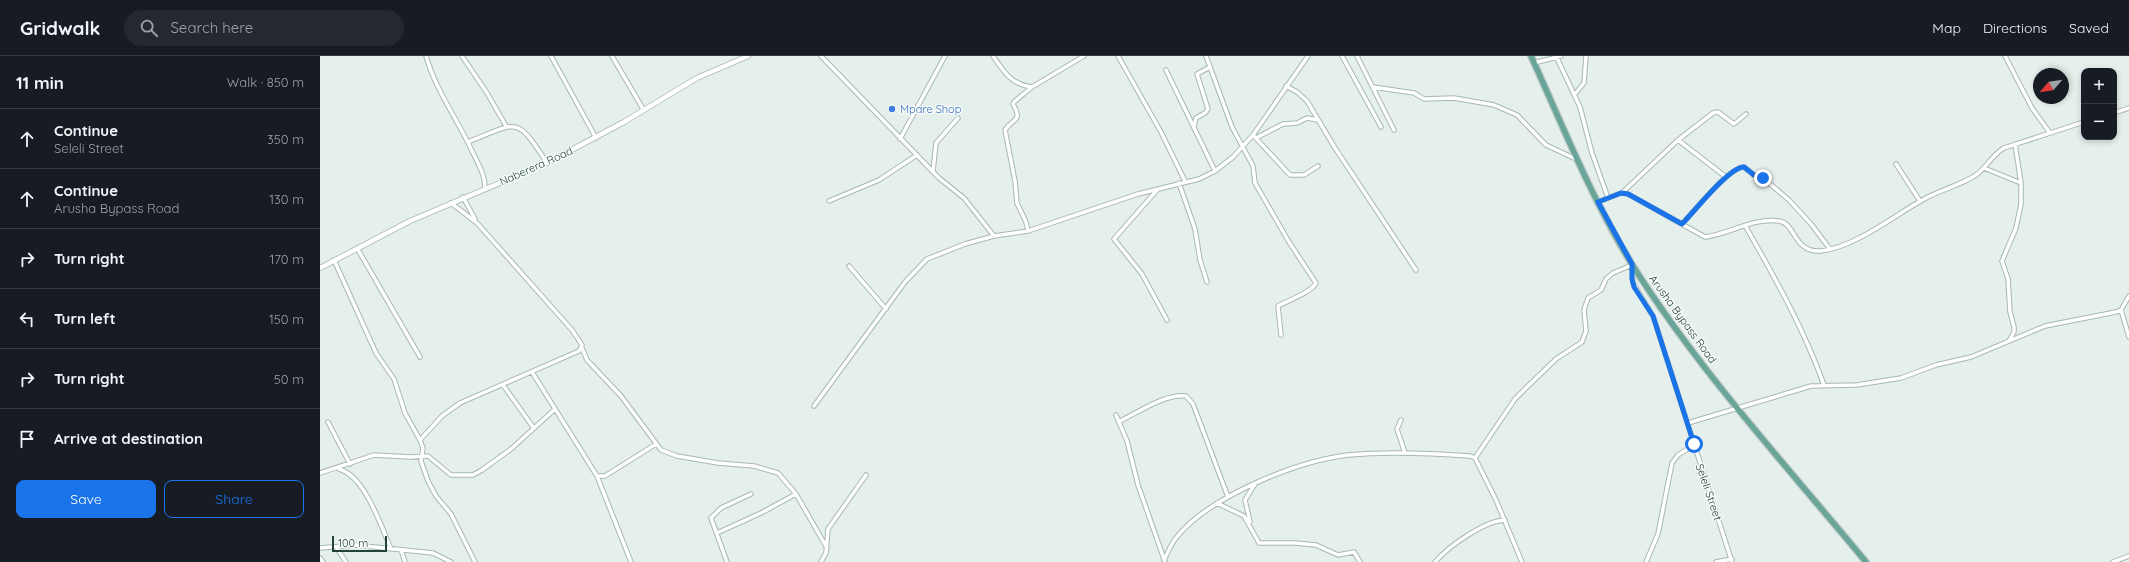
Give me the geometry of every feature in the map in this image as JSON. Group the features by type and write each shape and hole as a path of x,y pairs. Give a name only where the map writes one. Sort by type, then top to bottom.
{"main road":[{"name":"Arusha Bypass Road","path":"1531,56 1598,202 1632,265 1683,338 1738,409 1866,562"}],"street":[{"path":"426,56 437,86 468,142 484,176 485,188"},
{"path":"462,56 487,93 506,126"},
{"path":"551,56 596,138"},
{"path":"612,56 643,109"},
{"name":"Naberera Road","path":"320,268 357,248 463,197 547,162 596,138 697,78 748,56"},
{"path":"821,56 886,121 900,139 932,171 964,198 994,236"},
{"path":"900,139 945,56"},
{"path":"993,56 1008,76 1022,85 1032,87"},
{"path":"1028,232 1026,222 1017,203 1015,181 1004,132 1006,128 1018,118 1014,103 1032,87 1084,56"},
{"path":"1118,56 1161,132 1184,181"},
{"path":"1206,56 1230,121 1255,170 1255,183 1289,242 1316,283 1315,286 1298,297 1278,306 1282,335"},
{"path":"814,406 886,310 905,282 927,259 966,244 994,236 1028,232 1159,188 1198,179 1215,172 1254,136 1286,86 1308,56"},
{"path":"1342,56 1381,127"},
{"path":"1357,56 1394,130"},
{"path":"1534,64 1556,56 1561,56"},
{"path":"1556,56 1575,94 1592,154 1608,198"},
{"path":"1575,94 1584,83 1586,56"},
{"path":"2005,56 2032,108 2050,133"},
{"path":"1194,127 1196,118 1205,113 1208,108 1196,74 1210,67"},
{"path":"1166,70 1215,172"},
{"path":"1286,86 1302,96 1416,270"},
{"path":"1373,87 1414,94 1424,99 1454,98 1500,107 1517,116 1546,145 1579,160"},
{"path":"2117,112 2129,108"},
{"path":"1598,202 1623,192 1678,140 1714,112 1718,112 1734,124 1746,114"},
{"path":"932,171 936,143 958,118"},
{"path":"1254,136 1283,124 1297,123 1307,118 1318,120"},
{"path":"1623,192 1642,200 1705,237 1766,221 1780,221 1787,227 1804,248 1815,251 1830,249 1861,236 1920,201 1964,182 1984,168 1996,154 2015,144 2081,123"},
{"path":"468,142 506,126 516,126 524,130 547,162"},
{"path":"1254,136 1286,171 1294,176 1304,175 1318,166"},
{"path":"1678,140 1726,177"},
{"path":"2009,341 2014,332 2014,327 2010,312 2008,279 2002,261 2012,240 2019,216 2021,183 2015,144"},
{"path":"829,201 879,180 917,155"},
{"path":"1896,164 1920,201"},
{"path":"1682,224 1726,177 1742,166 1754,175 1763,178 1799,211 1830,249"},
{"path":"1984,168 2021,183"},
{"path":"1179,183 1195,229 1200,260 1207,282"},
{"path":"1159,188 1114,239 1142,274 1167,320"},
{"path":"463,197 477,223"},
{"path":"451,203 477,223 572,330 581,342 587,360 621,396 656,444 668,454 704,459 718,463 754,466 773,470 783,478 796,494 827,548"},
{"path":"1746,227 1809,343 1824,385"},
{"path":"357,248 420,357"},
{"path":"334,260 376,353 394,380 405,413 420,440 423,448 421,464 432,490 451,514 475,562"},
{"path":"1475,458 1515,399 1526,386 1556,359 1582,342 1586,331 1584,310 1588,298 1600,290 1606,279 1613,273 1632,265"},
{"name":"Seleli Street","path":"1632,265 1633,283 1653,316 1732,560"},
{"path":"849,266 886,310"},
{"path":"2129,296 2121,310 2129,337"},
{"path":"1688,424 1811,386 1857,385 1901,378 1936,365 1971,357 2045,326 2121,310"},
{"path":"420,440 450,409 579,351 582,348"},
{"path":"532,372 554,410 597,476 632,562"},
{"path":"503,385 533,427"},
{"path":"1120,421 1167,399 1186,396 1193,404 1228,496"},
{"path":"320,473 374,455 410,457 431,456 442,469 451,475 473,475 506,452 554,410"},
{"path":"1116,415 1120,421 1138,485 1165,561"},
{"path":"1401,420 1398,428 1405,453"},
{"path":"328,422 350,464"},
{"path":"597,476 605,476 656,444"},
{"path":"1646,562 1658,534 1672,464 1678,455 1694,444"},
{"path":"1165,561 1175,539 1181,532 1228,496 1288,470 1338,457 1405,453 1470,456 1475,458 1505,520 1522,562"},
{"path":"338,468 351,474 357,481 371,505 391,549"},
{"path":"820,562 827,548 828,530 866,475"},
{"path":"1256,484 1245,503 1252,527 1259,543 1295,543 1316,545 1338,555 1354,552 1360,562"},
{"path":"727,562 711,519 721,508 751,494"},
{"path":"717,533 761,514 796,494"},
{"path":"1217,503 1244,516 1252,527"},
{"path":"1435,562 1464,538 1494,521 1505,520"},
{"path":"320,543 321,548 355,545 433,553 451,562"},
{"path":"336,547 346,562"},
{"path":"401,550 405,562"},
{"path":"2113,562 2129,556"},
{"path":"320,558 323,562"},
{"path":"1716,562 1732,560"}],"place":[{"name":"Mpare Shop","path":"892,109"}],"route":[{"path":"1694,444 1653,316 1634,287 1632,281 1632,264 1598,202 1623,192 1642,200 1682,224 1726,177 1739,167 1742,166 1754,175 1763,178"}]}
